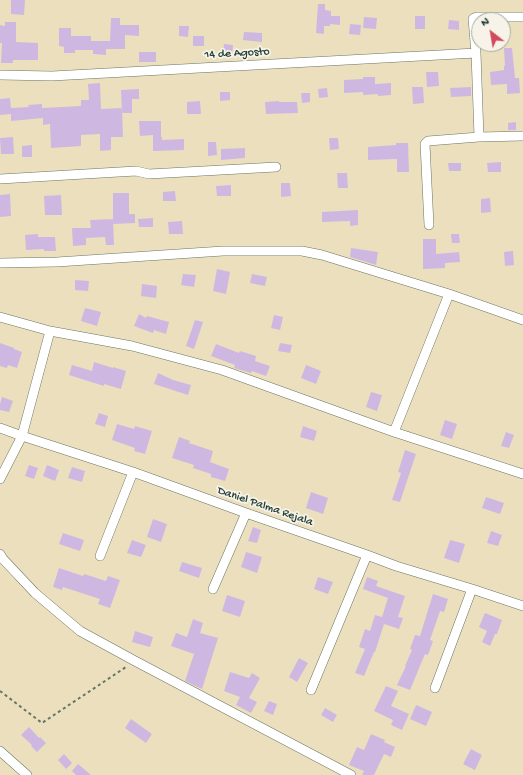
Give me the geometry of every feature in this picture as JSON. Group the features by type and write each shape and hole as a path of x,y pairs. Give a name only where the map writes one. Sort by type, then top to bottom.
{"street":[{"path":"479,137 476,53 473,19 523,17"},
{"name":"14 de Agosto","path":"0,75 52,76 476,53"},
{"path":"429,225 425,144 428,141 479,137 523,136"},
{"path":"0,178 136,171 149,174 276,167"},
{"path":"0,263 57,262 222,251 302,251 322,255 449,294 523,320"},
{"path":"394,432 449,294"},
{"path":"0,317 50,331 132,346 222,370 394,432 523,474"},
{"path":"0,479 22,436 50,331"},
{"name":"Daniel Palma Rejala","path":"0,428 133,472 396,566 523,606"},
{"path":"100,556 133,472"},
{"path":"213,589 246,513"},
{"path":"0,554 35,594 80,631 351,775"},
{"path":"311,690 367,555"},
{"path":"435,688 472,589"},
{"path":"0,751 26,775"}],"path":[{"path":"0,691 42,724 134,661"}],"building":[{"path":"11,0 25,0 24,15 11,14"},
{"path":"318,4 325,4 325,10 331,11 331,16 340,16 340,25 330,24 330,26 324,26 324,34 316,33"},
{"path":"415,16 425,16 425,29 415,29"},
{"path":"364,17 377,18 376,29 363,28"},
{"path":"111,18 120,18 120,25 139,25 139,36 125,35 125,49 106,49 106,55 93,54 93,50 75,50 75,53 64,53 64,47 59,46 59,28 71,28 71,36 91,36 91,41 110,41"},
{"path":"449,20 459,21 459,30 448,29"},
{"path":"5,22 16,22 16,42 38,43 38,60 13,60 13,63 1,63 2,43 0,43 0,25 5,26"},
{"path":"350,24 361,25 360,35 349,34"},
{"path":"179,26 189,26 188,37 179,36"},
{"path":"244,32 262,33 262,42 243,40"},
{"path":"193,36 204,36 204,46 193,46"},
{"path":"224,44 233,45 232,54 223,54"},
{"path":"512,48 515,78 519,78 520,93 507,94 507,84 491,85 490,72 504,70 504,52 511,52"},
{"path":"139,52 156,52 156,62 139,62"},
{"path":"426,72 438,72 439,86 427,87"},
{"path":"363,77 375,77 375,84 391,83 391,95 363,95 363,92 344,93 344,80 363,79"},
{"path":"100,83 101,109 122,108 123,137 111,137 111,150 100,151 100,134 81,135 81,146 51,148 50,124 43,125 43,118 11,121 11,114 0,115 0,99 10,98 11,108 29,107 28,105 42,104 42,108 81,106 81,100 89,100 88,84"},
{"path":"412,87 423,87 424,103 413,104"},
{"path":"471,87 471,96 451,97 450,88"},
{"path":"327,88 328,97 319,98 318,89"},
{"path":"139,89 139,99 132,99 132,113 122,113 121,90"},
{"path":"220,92 230,92 230,100 220,101"},
{"path":"301,93 310,93 310,102 302,103"},
{"path":"200,101 201,114 187,114 187,102"},
{"path":"265,102 297,102 298,113 266,114"},
{"path":"139,121 161,121 162,140 184,139 184,150 153,151 153,135 140,136"},
{"path":"516,122 516,130 508,130 508,123"},
{"path":"13,137 14,154 1,154 0,138"},
{"path":"329,138 338,138 339,149 330,150"},
{"path":"208,142 216,142 217,155 208,156"},
{"path":"396,143 408,143 409,172 397,172 397,159 368,160 368,147 396,145"},
{"path":"32,145 32,157 22,157 22,146"},
{"path":"245,148 245,158 221,160 221,149"},
{"path":"501,162 501,172 488,172 487,163"},
{"path":"448,163 461,163 461,171 449,171"},
{"path":"337,173 347,173 348,188 338,188"},
{"path":"281,183 290,183 291,196 281,197"},
{"path":"231,185 231,196 217,196 216,186"},
{"path":"175,191 176,201 163,201 163,192"},
{"path":"113,193 129,193 129,214 135,214 135,223 113,224"},
{"path":"10,194 11,216 0,217 0,195"},
{"path":"61,195 62,215 45,215 44,196"},
{"path":"490,198 491,212 481,213 481,199"},
{"path":"358,210 358,225 350,226 350,221 322,222 322,212"},
{"path":"153,218 153,227 139,227 138,219"},
{"path":"113,219 114,245 106,245 105,237 86,238 86,245 73,246 72,228 91,228 90,220"},
{"path":"182,221 183,234 169,234 168,222"},
{"path":"38,234 38,237 55,237 56,251 44,251 44,249 26,250 25,235"},
{"path":"451,234 459,234 460,243 452,243"},
{"path":"423,239 436,239 436,254 459,252 460,262 445,263 445,268 423,269"},
{"path":"351,248 378,252 376,265 350,257"},
{"path":"513,251 514,265 505,266 504,252"},
{"path":"217,269 230,272 226,294 213,291"},
{"path":"183,274 196,275 194,287 181,285"},
{"path":"252,274 267,277 265,286 250,283"},
{"path":"75,280 89,281 88,291 75,290"},
{"path":"142,284 157,286 156,298 141,296"},
{"path":"85,308 101,312 97,326 81,321"},
{"path":"139,314 146,318 147,316 169,322 166,334 154,330 153,333 134,326"},
{"path":"274,315 283,317 280,330 271,328"},
{"path":"195,320 203,322 194,349 186,346"},
{"path":"0,343 22,352 17,368 8,365 7,368 0,366"},
{"path":"280,343 292,345 290,353 278,351"},
{"path":"216,344 239,353 240,351 256,356 255,361 270,366 266,376 252,371 251,373 234,368 235,365 211,356"},
{"path":"94,362 126,371 121,389 104,384 104,386 69,375 72,365 92,371"},
{"path":"306,365 321,371 316,384 301,378"},
{"path":"158,373 173,380 191,385 188,395 154,384"},
{"path":"371,392 382,395 377,411 366,407"},
{"path":"2,397 13,401 9,412 0,410"},
{"path":"99,413 108,416 105,427 95,424"},
{"path":"445,420 457,424 452,439 440,435"},
{"path":"117,424 134,429 135,426 152,431 145,454 134,451 135,448 112,440"},
{"path":"303,426 317,431 314,441 300,437"},
{"path":"506,432 514,435 509,448 501,446"},
{"path":"179,437 190,441 189,443 213,451 210,462 229,469 225,481 211,477 211,474 193,468 194,465 172,458"},
{"path":"405,450 416,454 400,502 392,500 401,473 398,472"},
{"path":"29,465 38,468 34,479 25,476"},
{"path":"47,465 59,470 55,481 43,476"},
{"path":"72,467 85,471 82,482 68,478"},
{"path":"311,492 328,498 323,514 306,508"},
{"path":"486,497 504,503 500,514 482,508"},
{"path":"153,519 167,524 161,542 147,537"},
{"path":"253,527 261,530 257,543 248,541"},
{"path":"491,531 502,535 498,546 487,543"},
{"path":"63,533 84,540 80,551 59,544"},
{"path":"132,540 146,545 141,557 127,553"},
{"path":"450,540 465,544 459,563 444,558"},
{"path":"246,552 262,557 257,573 241,567"},
{"path":"182,562 202,568 199,578 179,571"},
{"path":"59,568 83,576 84,574 106,581 108,576 120,580 110,608 98,604 100,599 63,587 62,590 53,587"},
{"path":"318,577 333,582 328,594 314,589"},
{"path":"367,577 378,581 376,586 405,596 398,617 403,618 399,629 384,624 375,652 364,676 355,673 365,649 359,647 365,629 370,631 375,615 382,617 388,598 363,589"},
{"path":"433,594 448,599 444,612 440,611 430,640 433,641 428,655 425,654 410,690 397,685 412,650 410,649 415,635 420,636"},
{"path":"227,595 245,601 240,617 222,611"},
{"path":"485,613 502,620 497,634 495,634 490,646 482,642 487,631 479,627"},
{"path":"193,619 203,623 200,633 218,638 202,689 185,681 194,654 171,646 176,633 187,637"},
{"path":"135,631 153,637 150,647 132,642"},
{"path":"299,658 308,663 297,682 289,677"},
{"path":"230,672 249,678 252,673 260,678 249,698 257,702 251,713 236,705 240,697 224,691"},
{"path":"386,686 398,691 391,706 409,714 402,730 391,725 393,720 374,711"},
{"path":"269,701 277,704 273,715 264,711"},
{"path":"416,705 432,712 426,726 410,719"},
{"path":"325,708 337,715 333,722 321,715"},
{"path":"131,719 152,734 146,743 125,728"},
{"path":"29,727 46,743 37,752 21,735"},
{"path":"371,734 385,740 384,742 395,747 391,757 384,754 374,775 362,775 364,771 349,765 357,747 364,750"},
{"path":"471,749 482,755 475,770 463,764"},
{"path":"64,754 72,763 66,769 58,760"},
{"path":"78,764 91,775 76,775 72,771"}]}
